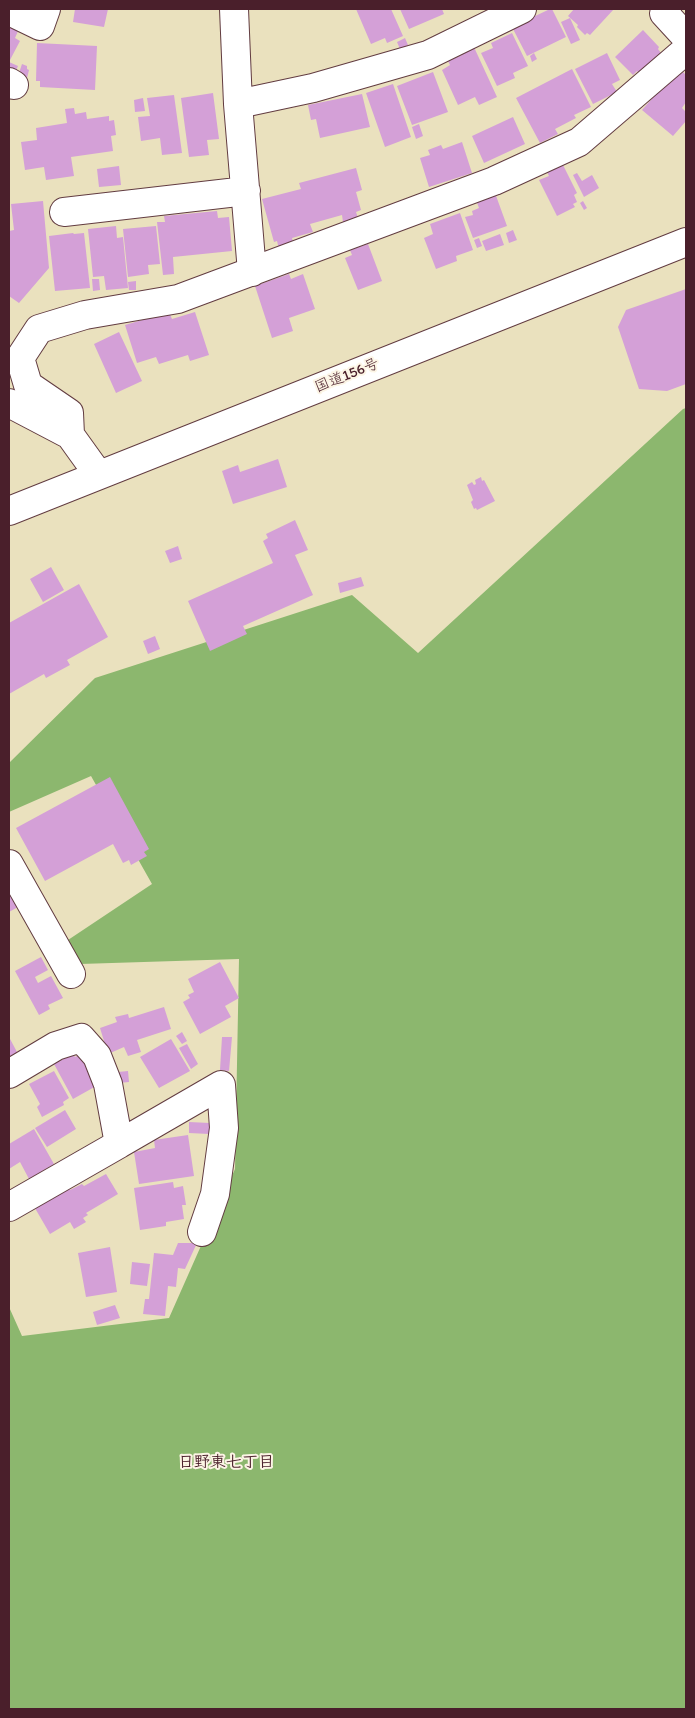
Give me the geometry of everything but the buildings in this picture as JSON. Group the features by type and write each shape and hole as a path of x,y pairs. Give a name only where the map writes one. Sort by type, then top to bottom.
{"main road":[{"path":"9,11 40,26 46,9"},
{"path":"234,9 238,104 252,272"},
{"path":"238,104 313,88 428,55 522,9"},
{"path":"667,9 664,13 686,36"},
{"path":"70,435 69,413 28,385 20,358 39,329 84,315 178,299 494,181 579,142 686,50"},
{"path":"64,212 246,190"},
{"name":"国道156号","path":"9,511 98,474 686,242"},
{"path":"9,403 70,435 98,474"},
{"path":"9,864 71,974"},
{"path":"9,1074 56,1046 81,1038 97,1056 108,1084 119,1144"},
{"path":"9,1207 221,1085 224,1128 218,1175 215,1194 202,1232"}],"green space":[{"path":"686,408 686,1709 9,1709 9,1307 22,1336 169,1318 235,1169 239,959 80,964 68,940 152,884 91,776 9,812 9,763 95,678 352,595 418,653"}],"district":[{"name":"日野東七丁目","path":"226,1463"}]}
